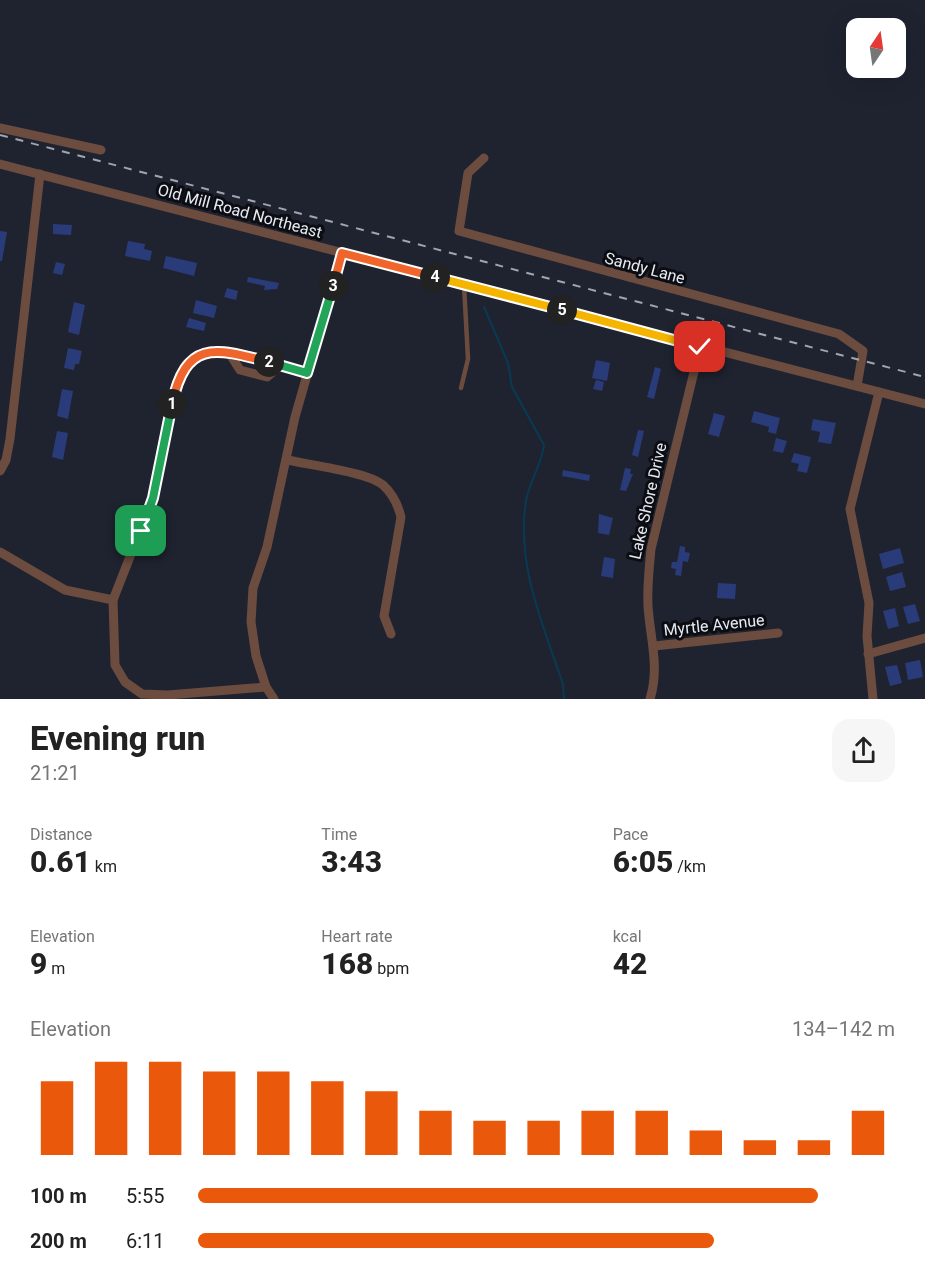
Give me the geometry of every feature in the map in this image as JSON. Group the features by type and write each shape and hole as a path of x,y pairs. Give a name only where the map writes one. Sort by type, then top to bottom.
{"street":[{"path":"0,128 101,150"},
{"name":"Sandy Lane","path":"484,158 468,173 459,231 839,334 863,351 857,386"},
{"name":"Old Mill Road Northeast","path":"0,164 925,404"},
{"path":"0,471 6,460 10,439 40,174"},
{"path":"274,699 266,687 256,656 250,622 253,588 267,547 288,460 295,417 342,253"},
{"name":"Lake Shore Drive","path":"650,699 655,671 648,608 651,549 700,347"},
{"path":"266,687 168,695 142,694 125,682 115,665 113,600 153,498 176,385 186,364 210,351 228,351 307,373"},
{"path":"228,351 240,370 267,376 280,366"},
{"path":"873,699 868,654 867,588 850,509 879,392"},
{"path":"288,460 358,475 382,484 398,503 401,517 384,616 391,634"},
{"path":"0,552 65,590 113,600"},
{"name":"Myrtle Avenue","path":"654,646 778,633"},
{"path":"868,654 925,638"}],"lane":[{"path":"461,388 468,359 464,285"}],"building":[{"path":"53,224 72,225 71,235 53,234"},
{"path":"0,231 7,232 2,261 0,261"},
{"path":"128,241 145,244 144,249 152,251 150,261 125,256"},
{"path":"166,256 197,263 194,276 163,268"},
{"path":"56,262 65,264 62,275 53,273"},
{"path":"248,277 279,283 277,289 264,290 265,286 247,282"},
{"path":"227,288 238,291 236,300 224,297"},
{"path":"196,300 217,306 214,318 193,313"},
{"path":"74,302 85,305 79,335 68,332"},
{"path":"189,318 206,323 204,331 186,327"},
{"path":"68,348 82,351 79,364 75,364 74,370 64,368"},
{"path":"596,360 610,363 607,381 592,378"},
{"path":"655,367 661,369 654,399 647,397"},
{"path":"596,380 604,382 602,391 593,389"},
{"path":"62,389 73,391 68,419 57,416"},
{"path":"754,411 780,418 776,434 768,432 769,427 751,422"},
{"path":"714,413 725,416 719,437 708,434"},
{"path":"813,419 836,423 831,444 818,442 820,432 811,430"},
{"path":"638,430 644,431 638,457 632,455"},
{"path":"57,431 68,433 63,460 52,457"},
{"path":"776,438 787,441 783,453 773,451"},
{"path":"794,453 811,457 807,473 797,471 799,464 791,462"},
{"path":"625,468 631,469 630,474 633,474 626,491 620,490"},
{"path":"563,470 590,475 589,481 562,476"},
{"path":"599,514 613,518 609,535 598,533"},
{"path":"680,546 685,547 685,552 690,553 688,562 683,561 681,576 675,575 676,569 671,568 672,562 677,562"},
{"path":"900,548 904,563 883,569 879,554"},
{"path":"604,557 615,559 613,578 601,576"},
{"path":"902,572 906,587 890,591 886,577"},
{"path":"718,583 736,584 735,599 717,598"},
{"path":"915,604 920,621 908,624 903,607"},
{"path":"895,608 899,626 888,629 883,611"},
{"path":"920,660 923,677 908,680 905,663"},
{"path":"897,665 902,683 890,686 885,667"}],"waterway":[{"path":"484,307 508,363 512,387 544,445 526,501 525,548 533,594 563,684 564,699"}],"railway":[{"path":"0,135 925,377"}],"route":[{"path":"141,531 153,498 176,385 186,364 210,351 228,351 307,373 342,253 700,347"}]}
